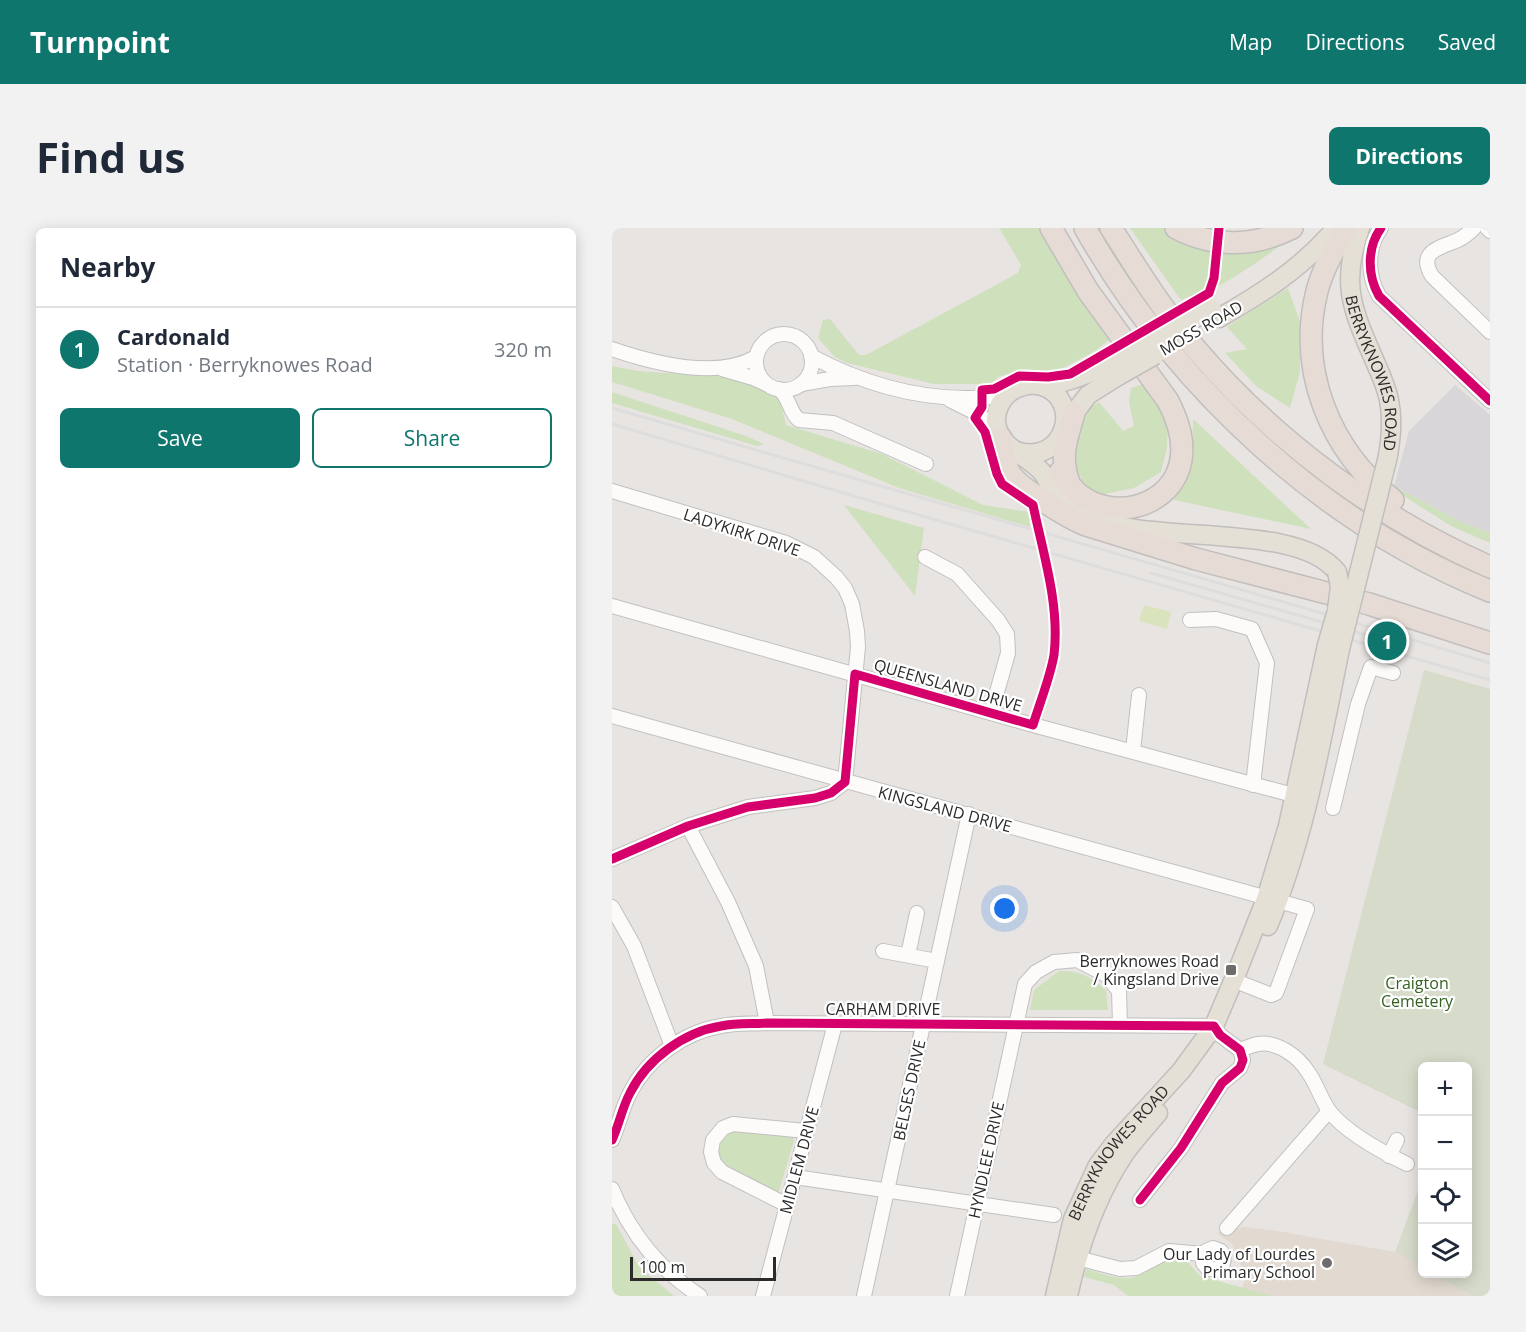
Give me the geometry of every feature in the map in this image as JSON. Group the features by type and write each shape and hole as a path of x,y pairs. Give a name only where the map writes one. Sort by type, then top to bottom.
{"highway":[{"path":"1051,228 1088,291 1168,401 1177,421 1182,447 1178,471 1172,483 1146,504 1122,509 1104,506 1081,496 1065,477 1066,425"},
{"path":"1085,228 1140,315 1173,356 1225,412 1257,442 1297,476 1358,520 1412,554 1490,591"},
{"path":"1111,228 1156,298 1194,347 1275,428 1323,468 1389,514 1445,546 1490,567"},
{"path":"1176,228 1213,242 1233,243 1251,242 1292,228"},
{"path":"1346,228 1324,270 1311,330 1313,365 1318,388 1333,429 1350,457 1390,498 1490,560"},
{"path":"1005,439 1006,464 1014,479 1073,520 1196,559 1369,604 1490,643"}],"main road":[{"name":"MOSS ROAD","path":"1216,314 1303,248 1320,228"},
{"name":"MOSS ROAD","path":"1033,385 1066,383 1113,370 1216,314 1256,297 1311,255 1336,228"},
{"name":"BERRYKNOWES ROAD","path":"1333,647 1355,584 1388,456 1391,422 1389,399 1358,324 1349,282 1350,267 1360,228"},
{"name":"MOSS ROAD","path":"1066,425 1089,395 1113,370"},
{"path":"1005,439 1026,454 1046,451 1066,425 1065,411 1057,396 1044,387 1033,385 1018,387 1006,395 996,414 1005,439 1039,469 1054,492 1065,502 1082,514 1104,523 1137,529 1291,540 1319,556 1337,572 1340,587 1336,614"},
{"path":"1065,477 1064,482 1073,496 1085,505 1107,514 1156,522 1249,529 1321,546 1330,551 1344,566 1355,584"},
{"name":"BERRYKNOWES ROAD","path":"1068,1296 1073,1219 1098,1166 1114,1144 1217,1030 1272,900 1302,798 1333,647 1336,614 1355,584"},
{"name":"BERRYKNOWES ROAD","path":"1055,1296 1071,1256"}],"street":[{"path":"1381,228 1375,238 1371,257 1371,276 1379,296 1490,401"},
{"path":"1474,228 1461,238 1433,250 1427,264 1432,276 1490,332"},
{"path":"790,403 797,386 810,370 811,356 804,342 795,336 781,334 772,336 763,343 756,357 757,369 760,377 790,403 793,414 799,420 833,423 926,464"},
{"path":"612,349 651,361 691,367 717,368 740,364 756,357"},
{"path":"811,356 859,378 919,394 949,399 993,398 1006,395"},
{"path":"717,368 753,378 775,388 831,379 859,378"},
{"path":"949,399 978,414 1005,439"},
{"name":"LADYKIRK DRIVE","path":"612,491 786,543 814,556 845,588 852,604 857,631 844,782"},
{"path":"925,557 957,574 1007,634 1008,653 992,714"},
{"name":"QUEENSLAND DRIVE","path":"612,606 992,714 1302,798"},
{"path":"1190,620 1216,619 1252,629 1267,663 1253,785"},
{"path":"1333,808 1358,704 1371,667 1393,674"},
{"path":"1133,751 1139,695"},
{"name":"KINGSLAND DRIVE","path":"612,716 1272,900"},
{"path":"815,773 815,798"},
{"path":"1307,773 1339,780"},
{"path":"612,860 688,826 748,807 815,798 831,793 844,782"},
{"name":"BELSES DRIVE","path":"864,1296 969,814"},
{"path":"688,826 728,902 756,966 767,1023"},
{"path":"1238,982 1271,994 1276,993 1307,909 1272,900"},
{"path":"612,907 634,946 672,1046"},
{"path":"908,955 917,913"},
{"path":"883,951 937,961"},
{"name":"HYNDLEE DRIVE","path":"957,1296 1025,984 1036,972 1054,962 1077,960 1106,975 1119,991 1120,1025"},
{"name":"CARHAM DRIVE","path":"612,1140 631,1090 641,1076 672,1046 698,1033 721,1026 767,1023 1120,1025 1217,1030"},
{"name":"MIDLEM DRIVE","path":"763,1296 835,1024"},
{"path":"1140,1200 1181,1148 1222,1083 1240,1068 1242,1060 1240,1050 1217,1030"},
{"path":"1240,1050 1258,1044 1271,1044 1294,1054 1308,1071 1329,1111 1354,1133 1407,1164"},
{"path":"1227,1228 1329,1111"},
{"path":"787,1205 722,1172 714,1163 711,1146 719,1131 733,1124 806,1131"},
{"path":"1389,1155 1397,1140"},
{"path":"795,1177 1054,1215"},
{"path":"612,1189 626,1219 655,1259 683,1285 699,1296"},
{"path":"1071,1256 1120,1269 1136,1268 1169,1251 1203,1254"}],"shaded area":[{"path":"1455,385 1490,415 1490,533 1461,522 1394,486 1409,431"},
{"name":"Our Lady of Lourdes Primary School","path":"1243,1227 1395,1252 1418,1265 1418,1278 1440,1278 1473,1296 1273,1296 1242,1288 1248,1271 1241,1266 1232,1244 1216,1233"}],"green space":[{"path":"999,228 1039,228 1087,310 1110,339 1095,351 1063,368 1046,371 1025,369 998,377 991,384 934,384 847,363 835,357 818,338 823,320 830,319 859,355 866,355 1018,273 1021,265"},
{"path":"1130,228 1166,228 1211,245 1209,278 1204,290 1181,300"},
{"path":"1300,229 1260,260 1217,287 1222,245"},
{"path":"1288,288 1300,322 1300,372 1290,408 1256,386 1225,353 1247,349 1227,327"},
{"path":"612,366 748,381 780,399 786,425 882,454 983,505 1029,512 1030,527 899,488 732,419 612,382"},
{"path":"1144,384 1168,418 1167,448 1161,472 1134,488 1100,495 1085,486 1068,454 1089,408 1099,402 1123,431 1134,426 1129,402 1131,388"},
{"path":"612,392 764,444 757,446 612,403"},
{"path":"1193,419 1311,529 1174,500 1192,467"},
{"path":"1394,486 1461,522 1490,533 1490,543 1451,526 1393,489"},
{"path":"844,505 924,528 915,596"},
{"path":"1144,605 1171,612 1167,629 1139,621"},
{"name":"Craigton Cemetery","path":"1424,670 1490,689 1490,1296 1473,1296 1440,1278 1472,1278 1472,1062 1418,1062 1418,1111 1323,1064"},
{"path":"1059,971 1079,973 1100,985 1106,990 1108,1010 1030,1010 1034,990"},
{"path":"733,1129 793,1135 794,1141 778,1194 724,1166 719,1155 719,1145 724,1136"},
{"path":"1418,1191 1418,1265 1395,1252"},
{"path":"612,1224 616,1224 639,1267 674,1296 612,1296"},
{"path":"1176,1258 1185,1259 1200,1276 1273,1296 1128,1296 1114,1285 1084,1277 1086,1269 1131,1278"}],"railway":[{"path":"612,408 1490,663"},
{"path":"612,424 1490,680"},
{"path":"1151,573 1402,645"}],"cycle path":[{"path":"612,859 688,826 748,807 815,798 831,793 845,782 855,674 1033,725 1054,655 1053,598 1033,505 1002,484 985,432 975,418 982,407 982,390 994,389 1019,376 1048,377 1070,374 1209,293 1214,278 1219,228"},
{"path":"1381,228 1373,244 1370,261 1372,279 1379,296 1490,401"},
{"path":"612,1140 627,1099 646,1069 680,1041 707,1029 721,1026 767,1023 1214,1026 1220,1035 1240,1050 1243,1060 1240,1068 1222,1083 1181,1148 1140,1200"}],"place":[{"name":"Cardonald","path":"1387,641"},
{"name":"Berryknowes Road / Kingsland Drive","path":"1231,970"},
{"name":"Our Lady of Lourdes Primary School","path":"1327,1263"}]}
